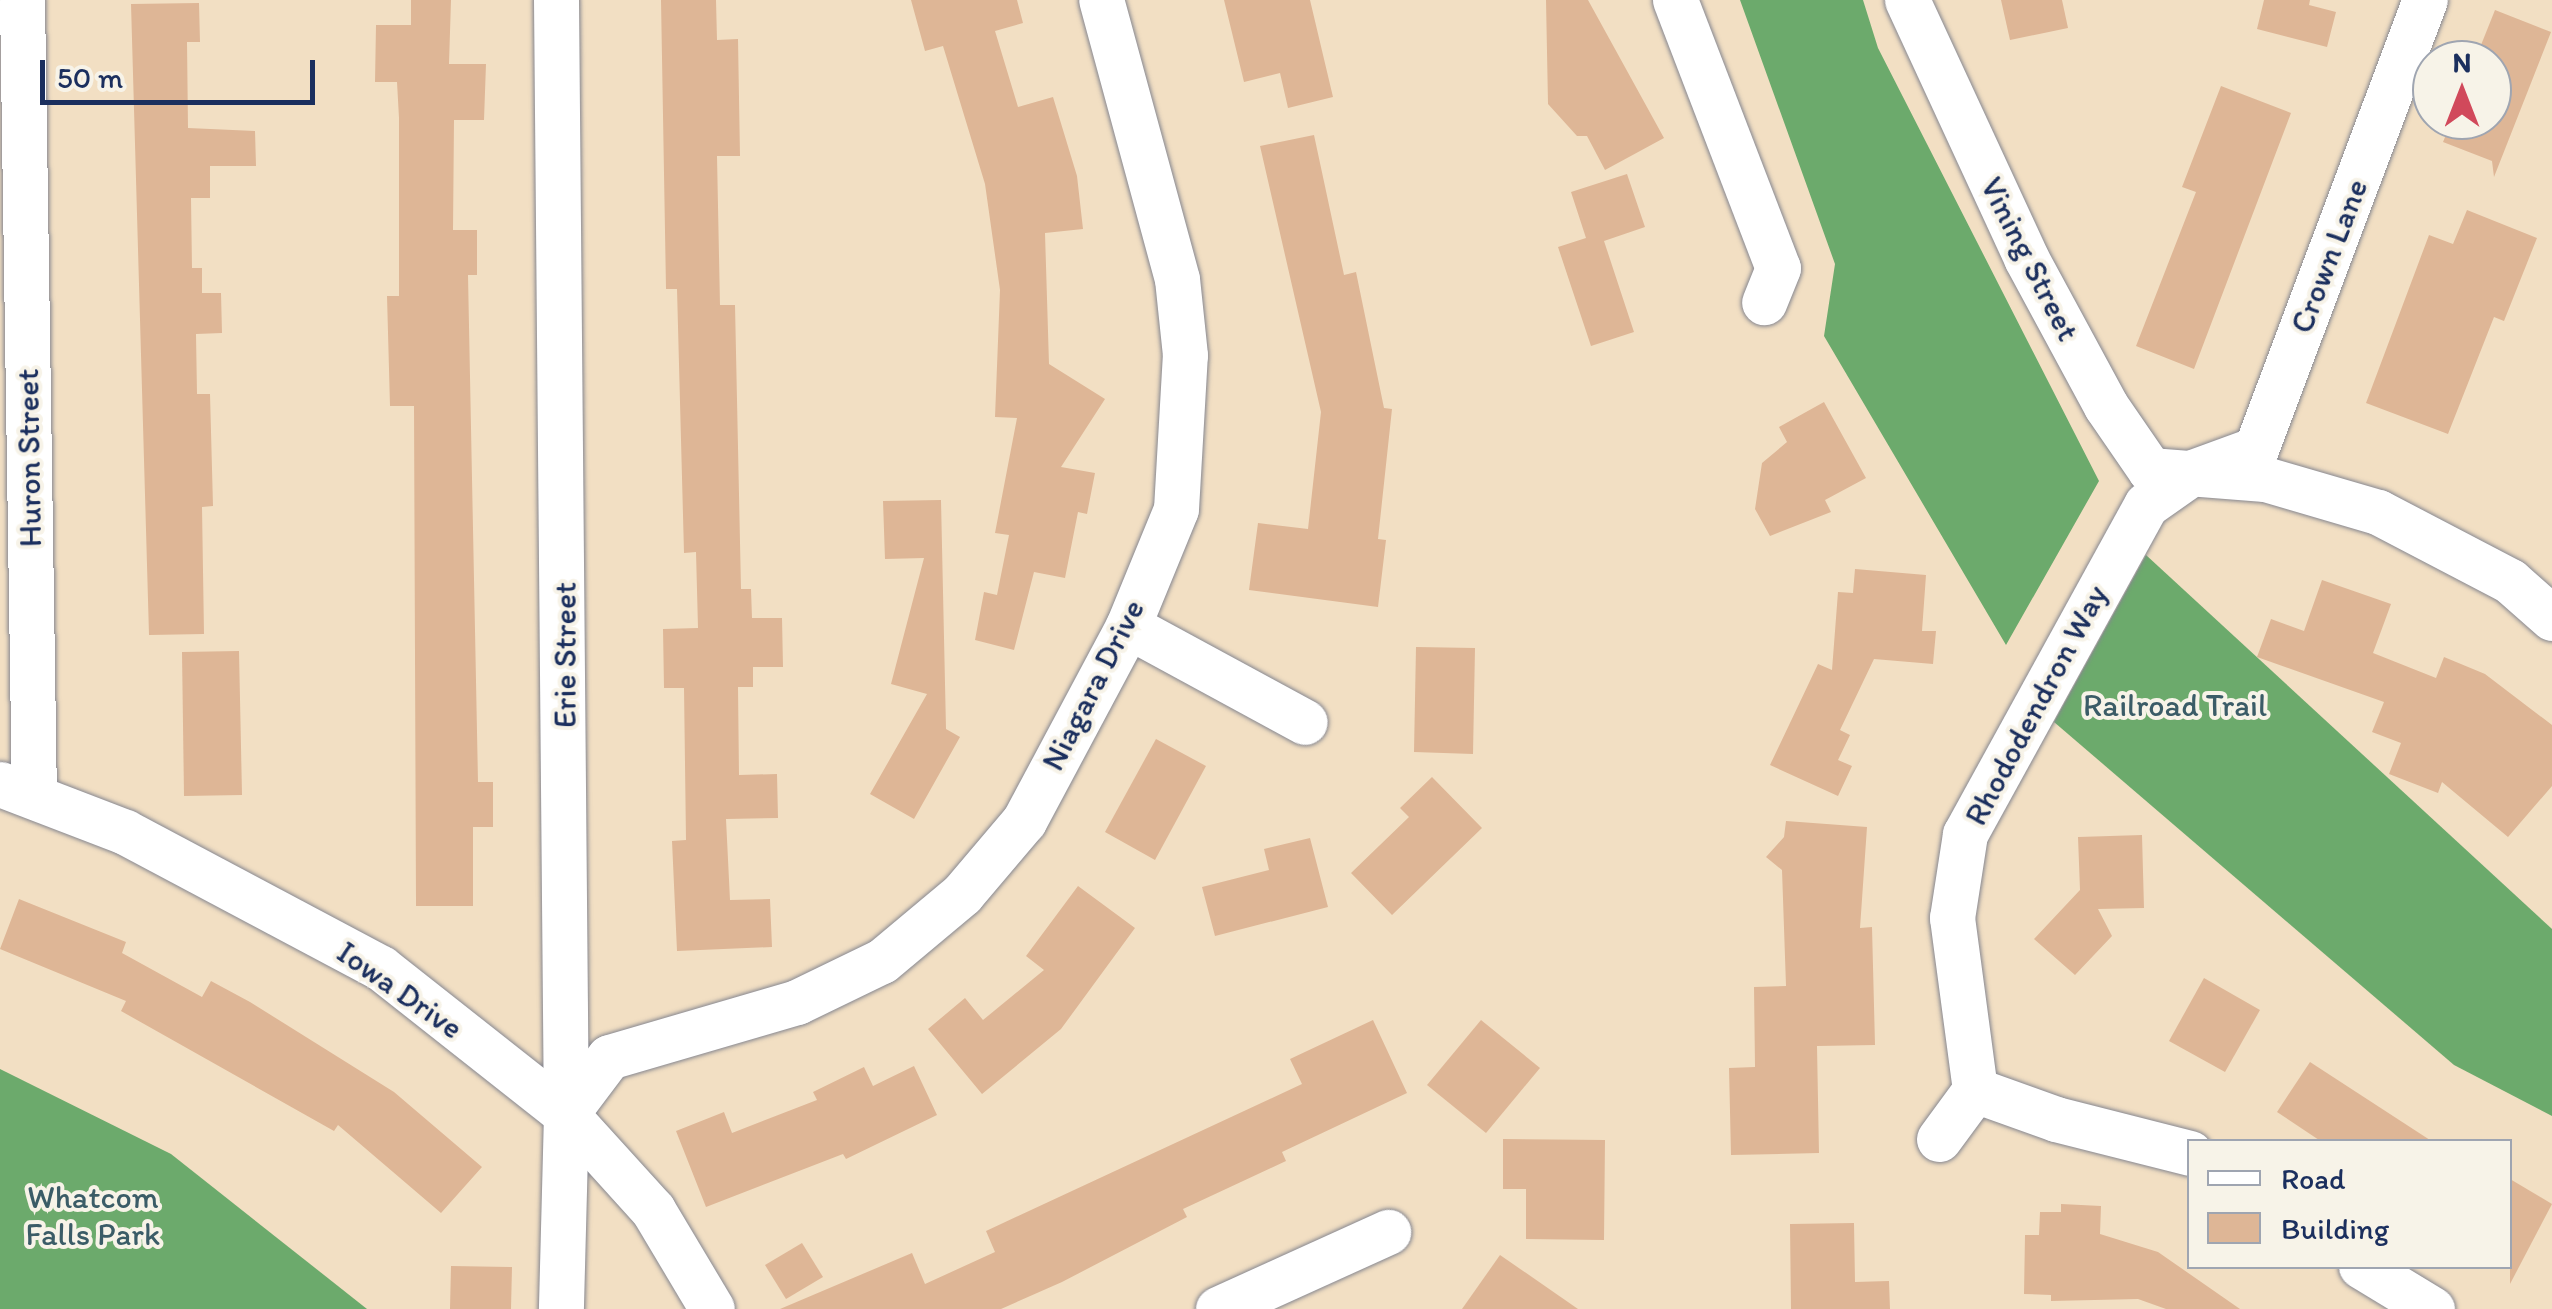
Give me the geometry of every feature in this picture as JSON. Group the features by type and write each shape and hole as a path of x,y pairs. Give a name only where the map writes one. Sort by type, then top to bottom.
{"street":[{"name":"Huron Street","path":"17,790 22,0"},
{"name":"Erie Street","path":"556,0 566,1114 561,1309"},
{"name":"Niagara Drive","path":"566,1114 609,1057 797,1002 882,961 962,894 1024,821 1128,626 1176,509 1185,355 1177,279 1101,0"},
{"path":"1675,0 1778,268 1764,302"},
{"name":"Vining Street","path":"1906,0 2026,258 2106,406 2150,470 2193,472"},
{"name":"Crown Lane","path":"2193,472 2256,449 2425,0"},
{"path":"2193,472 2265,479 2378,512 2510,581 2552,618"},
{"name":"Rhododendron Way","path":"1975,1090 1952,918 1965,834 2146,504 2193,472"},
{"path":"1128,626 1305,722"},
{"name":"Iowa Drive","path":"17,790 126,832 381,968 566,1114 653,1210 712,1309"},
{"path":"1940,1138 1975,1090 2187,1152"},
{"path":"1218,1309 1388,1232"},
{"path":"2367,1269 2432,1309"}],"green space":[{"name":"Railroad Trail","path":"1740,0 1863,0 1878,48 2099,481 2006,645 1824,336 1835,264"},
{"name":"Railroad Trail","path":"2146,555 2552,929 2552,1116 2454,1065 2054,722"},
{"name":"Whatcom Falls Park","path":"0,1069 171,1154 367,1309 0,1309"}],"building":[{"path":"411,0 451,0 449,64 486,64 484,120 454,120 453,230 477,230 477,275 468,275 478,782 493,782 493,827 473,827 473,906 416,906 414,406 390,406 387,296 399,296 399,118 397,82 375,82 376,25 411,25"},
{"path":"661,0 716,0 717,40 738,39 740,156 717,156 720,305 735,305 741,589 751,589 752,618 782,618 783,667 753,667 753,687 738,687 739,775 777,774 778,818 726,819 730,900 770,899 772,947 677,951 672,841 686,840 684,688 664,688 663,629 698,628 696,552 684,553 677,289 666,289"},
{"path":"911,0 1017,0 1023,23 995,31 1018,107 1053,97 1077,176 1083,229 1045,233 1049,364 1105,399 1061,467 1095,473 1087,514 1078,512 1065,578 1034,572 1014,650 975,640 984,592 997,595 1009,535 995,533 1017,418 995,417 1000,290 985,184 943,46 925,51"},
{"path":"1224,0 1310,0 1333,97 1288,108 1280,73 1244,82"},
{"path":"1546,0 1588,0 1664,138 1605,170 1587,136 1577,136 1548,104"},
{"path":"2001,0 2062,0 2068,28 2010,40"},
{"path":"2264,0 2310,0 2309,5 2336,12 2327,47 2257,29"},
{"path":"199,3 200,42 187,42 188,128 255,131 256,166 210,166 210,198 191,198 192,268 202,268 202,293 221,293 222,333 196,334 197,394 210,394 213,506 202,507 204,634 149,635 131,4"},
{"path":"2495,10 2551,32 2512,131 2512,40 2483,40"},
{"path":"2221,86 2291,113 2194,369 2136,346 2196,192 2182,187"},
{"path":"1314,135 1344,275 1356,272 1384,408 1392,409 1378,539 1386,540 1378,607 1249,590 1258,523 1308,529 1321,412 1260,146"},
{"path":"2509,140 2494,177 2492,161 2443,142"},
{"path":"1627,174 1645,227 1604,241 1634,332 1591,346 1558,247 1586,238 1571,192"},
{"path":"2467,210 2537,238 2504,321 2494,317 2448,434 2366,403 2429,235 2453,244"},
{"path":"1824,402 1866,478 1825,500 1831,512 1770,536 1755,509 1762,463 1787,442 1779,427"},
{"path":"941,500 946,729 960,737 914,819 870,794 927,694 891,684 924,558 885,559 883,501"},
{"path":"1855,569 1926,575 1922,631 1936,631 1933,664 1874,659 1840,730 1850,735 1838,760 1852,766 1838,796 1770,765 1818,664 1832,670 1838,592 1853,593"},
{"path":"2322,580 2391,604 2373,653 2436,678 2444,657 2485,674 2552,725 2552,786 2508,837 2442,782 2438,793 2389,774 2401,743 2372,732 2384,702 2257,657 2271,619 2304,631"},
{"path":"1416,647 1475,648 1473,754 1414,752"},
{"path":"239,651 242,795 184,796 182,652"},
{"path":"1156,739 1206,766 1155,860 1105,832"},
{"path":"1432,777 1482,828 1392,915 1351,873 1409,817 1400,808"},
{"path":"1786,821 1867,827 1860,928 1872,927 1875,1045 1817,1046 1819,1153 1731,1155 1729,1068 1755,1067 1754,987 1786,986 1782,870 1766,857 1784,837"},
{"path":"2142,835 2144,908 2098,909 2112,936 2075,975 2034,939 2080,890 2078,837"},
{"path":"1310,838 1328,907 1215,936 1202,887 1269,870 1264,849"},
{"path":"1078,886 1135,928 1061,1029 982,1094 928,1029 965,998 983,1020 1044,970 1026,956"},
{"path":"19,899 126,942 122,953 202,997 211,981 250,1002 394,1092 482,1167 441,1213 338,1125 334,1131 121,1011 126,1001 0,949"},
{"path":"2204,978 2260,1010 2225,1072 2169,1041"},
{"path":"1373,1020 1407,1093 1282,1152 1286,1161 1183,1209 1187,1217 1062,1282 1001,1309 780,1309 912,1253 925,1284 995,1252 986,1231 1302,1084 1290,1059"},
{"path":"1481,1020 1540,1068 1486,1133 1427,1085"},
{"path":"2310,1062 2428,1139 2318,1139 2277,1112"},
{"path":"914,1066 937,1115 846,1159 843,1154 706,1207 676,1131 724,1112 732,1133 817,1100 813,1092 864,1067 873,1086"},
{"path":"1503,1139 1605,1140 1604,1240 1526,1239 1526,1189 1503,1189"},
{"path":"2512,1180 2552,1204 2510,1284 2512,1269"},
{"path":"2061,1204 2101,1206 2100,1234 2158,1252 2240,1309 2166,1309 2138,1299 2051,1301 2051,1295 2024,1294 2025,1235 2039,1235 2040,1212 2061,1212"},
{"path":"1854,1223 1855,1282 1889,1281 1890,1309 1791,1309 1790,1224"},
{"path":"802,1243 823,1277 786,1299 765,1265"},
{"path":"1500,1255 1578,1309 1462,1309"},
{"path":"451,1266 512,1267 511,1309 450,1309"}]}
